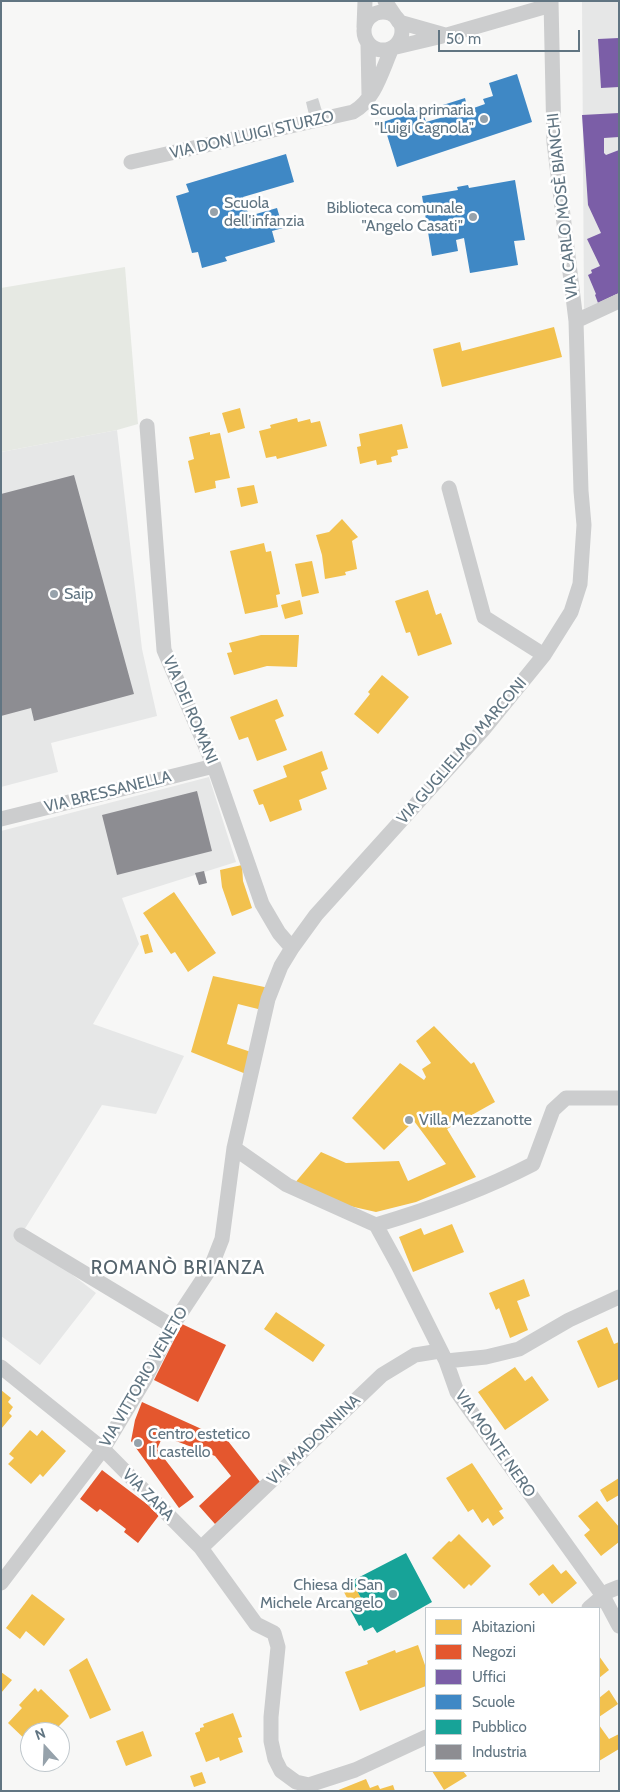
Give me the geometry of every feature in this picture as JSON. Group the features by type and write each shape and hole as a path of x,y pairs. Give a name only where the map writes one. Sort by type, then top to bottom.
{"street":[{"path":"365,1 369,99"},
{"path":"369,99 392,48 400,40 402,34 399,22 385,1"},
{"path":"447,35 399,22 391,14 379,13 368,19 366,37 372,47 382,50 447,35 551,3"},
{"name":"VIA CARLO MOSÈ BIANCHI","path":"551,3 554,142 576,321"},
{"name":"VIA DON LUIGI STURZO","path":"131,162 353,112 362,107 369,99"},
{"path":"576,321 619,301"},
{"name":"VIA GUGLIELMO MARCONI","path":"234,1148 268,999 281,966 292,948 316,915 483,730 544,655 571,612 580,584 584,525 581,491 576,321"},
{"name":"VIA DEI ROMANI","path":"147,426 164,650 214,766 262,904 279,933 292,948"},
{"path":"449,488 484,618 544,655"},
{"name":"VIA BRESSANELLA","path":"1,819 214,766"},
{"path":"234,1148 287,1185 376,1225 505,1179 533,1164 553,1110 566,1098 619,1098"},
{"name":"VIA VITTORIO VENETO","path":"1,1583 103,1449 144,1381 172,1326 211,1267 222,1240 234,1148"},
{"name":"VIA MONTE NERO","path":"376,1225 400,1267 443,1356 457,1392 603,1596 619,1626"},
{"path":"21,1235 172,1326"},
{"name":"VIA MADONNINA","path":"200,1548 382,1374 414,1355 486,1357 519,1349 569,1320 619,1298"},
{"name":"VIA ZARA","path":"1,1367 103,1449 200,1548 256,1624 274,1633 278,1647 271,1716 271,1742 275,1759 281,1771 296,1782 309,1785 355,1770 425,1737"},
{"path":"590,1607 609,1591 619,1587"}],"shaded area":[{"path":"582,1 619,1 619,293 584,309"},
{"path":"125,267 138,424 117,430 1,452 1,288"},
{"path":"117,430 142,649 157,716 51,743 58,772 1,787 1,452"},
{"path":"209,777 236,862 122,898 139,944 93,1024 184,1056 156,1114 102,1105 21,1235 96,1293 40,1365 1,1336 1,831"}],"building: Abitazioni":[{"path":"554,327 562,357 442,387 433,349 460,342 462,351"},
{"path":"240,408 245,428 228,433 222,413"},
{"path":"297,418 298,422 310,419 311,423 320,421 327,446 277,459 276,456 266,458 259,431 271,428 270,425"},
{"path":"402,424 408,448 397,450 398,455 391,457 392,462 377,465 376,460 360,464 357,447 361,446 359,434"},
{"path":"210,432 210,435 220,433 230,478 215,481 216,488 195,493 188,461 194,459 189,437"},
{"path":"254,485 258,503 241,507 237,488"},
{"path":"342,519 358,537 352,541 357,569 345,572 346,575 325,579 322,555 316,535 329,532"},
{"path":"264,543 266,552 271,551 280,594 276,595 278,607 245,614 230,551"},
{"path":"312,561 319,593 302,597 295,564"},
{"path":"428,590 436,615 441,613 452,644 418,656 410,632 406,633 395,601"},
{"path":"300,600 303,614 285,619 281,605"},
{"path":"261,635 299,635 297,667 267,666 234,675 227,653 232,652 229,643"},
{"path":"382,675 409,697 378,734 354,714"},
{"path":"277,699 284,716 275,720 287,750 257,761 248,737 239,740 230,717"},
{"path":"322,751 328,769 321,772 327,789 299,800 302,810 270,822 263,804 259,805 253,790 287,777 283,766"},
{"path":"242,865 243,881 252,908 232,916 222,887 220,870"},
{"path":"174,892 216,953 188,972 175,952 171,954 143,913"},
{"path":"148,934 153,952 145,954 140,936"},
{"path":"213,976 269,988 262,1010 238,1004 227,1044 254,1053 246,1074 191,1052"},
{"name":"Villa Mezzanotte","path":"434,1026 471,1064 474,1062 495,1102 447,1129 476,1177 416,1202 376,1212 345,1205 294,1184 321,1152 346,1163 399,1161 408,1181 446,1164 414,1121 384,1150 352,1118 400,1063 424,1080 426,1077 422,1069 431,1063 416,1041"},
{"path":"452,1224 464,1252 413,1272 399,1237 421,1228 424,1235"},
{"path":"524,1279 530,1296 517,1301 528,1330 510,1338 499,1308 496,1310 489,1293"},
{"path":"276,1312 325,1345 313,1362 264,1329"},
{"path":"607,1327 614,1344 619,1342 619,1379 598,1388 577,1341"},
{"path":"515,1367 525,1381 532,1376 549,1400 505,1430 478,1392"},
{"path":"1,1390 11,1398 8,1402 13,1407 9,1413 12,1416 1,1429"},
{"path":"30,1430 37,1436 42,1430 66,1451 43,1477 40,1474 31,1484 8,1464 14,1458 9,1454"},
{"path":"472,1463 503,1509 499,1511 504,1518 493,1526 488,1518 482,1523 473,1509 468,1512 446,1478"},
{"path":"619,1478 619,1495 607,1502 600,1490"},
{"path":"597,1501 619,1527 619,1542 601,1556 584,1535 590,1530 578,1516"},
{"path":"459,1534 491,1566 471,1586 469,1584 464,1589 432,1558"},
{"path":"553,1564 561,1574 566,1570 577,1583 552,1604 543,1593 539,1596 529,1584"},
{"path":"355,1587 361,1598 350,1604 344,1592"},
{"path":"32,1594 65,1619 44,1646 26,1631 20,1639 6,1628"},
{"path":"418,1645 425,1665 425,1686 360,1711 345,1672 368,1664 367,1661 395,1650 396,1653"},
{"path":"600,1657 609,1670 600,1677"},
{"path":"87,1658 111,1710 90,1719 69,1670"},
{"path":"1,1672 12,1680 1,1693"},
{"path":"35,1688 38,1692 41,1689 69,1716 63,1722 20,1722 20,1734 8,1723 22,1708 19,1705"},
{"path":"609,1690 618,1704 600,1716 600,1697"},
{"path":"233,1713 242,1737 238,1738 243,1752 220,1761 219,1757 206,1762 195,1733 204,1727 203,1724"},
{"path":"600,1726 609,1739 619,1734 619,1749 600,1760"},
{"path":"143,1731 152,1756 126,1766 116,1741"},
{"path":"202,1772 206,1783 194,1787 190,1776"},
{"path":"433,1772 464,1772 467,1776 444,1790"},
{"path":"366,1779 370,1788 378,1785 380,1789 393,1785 395,1791 336,1791"}],"building: Negozi":[{"path":"182,1324 226,1345 198,1402 154,1380"},
{"path":"142,1402 228,1441 260,1482 215,1524 199,1506 231,1476 215,1456 163,1436 157,1449 194,1497 179,1508 131,1441 135,1420"},
{"path":"102,1470 160,1514 138,1543 124,1532 126,1529 100,1509 97,1512 80,1499"}],"building: Uffici":[{"path":"619,38 619,87 601,88 598,39"},
{"path":"619,113 619,137 604,138 604,153 606,155 619,150 619,293 598,303 588,275 592,273 591,270 600,266 587,239 601,233 588,205 582,115"}],"building: Scuole":[{"name":"Scuola primaria \"Luigi Cagnola\"","path":"517,74 532,122 397,167 383,122 422,109 426,122 447,116 443,105 465,98 468,110 485,104 483,99 493,96 489,83"},
{"name":"Scuola dell'infanzia","path":"286,154 294,182 243,197 249,216 277,208 283,228 272,231 275,242 225,257 227,261 202,268 198,252 192,253 176,196 189,192 186,184"},
{"name":"Biblioteca comunale \"Angelo Casati\"","path":"515,180 525,240 514,241 518,265 470,273 464,238 456,240 458,251 432,256 422,196 458,190 457,187 468,185 469,188"}],"building: Pubblico":[{"name":"Chiesa di San Michele Arcangelo","path":"406,1553 432,1602 377,1633 373,1627 364,1631 361,1625 359,1626 346,1602 348,1601 350,1604 361,1598 355,1587 349,1590 346,1584"}],"building: Industria":[{"name":"Saip","path":"74,475 134,694 34,721 31,708 1,716 1,494"},
{"path":"197,791 212,851 117,875 102,815"},
{"path":"204,871 207,883 199,885 195,873"}],"building: Altro":[{"path":"318,98 322,111 309,115 306,102"}],"place":[{"name":"Scuola primaria \"Luigi Cagnola\"","path":"484,119"},
{"name":"Scuola dell'infanzia","path":"214,212"},
{"name":"Biblioteca comunale \"Angelo Casati\"","path":"473,217"},
{"name":"Saip","path":"54,594"},
{"name":"Villa Mezzanotte","path":"409,1120"},
{"name":"Centro estetico Il castello","path":"138,1443"},
{"name":"Chiesa di San Michele Arcangelo","path":"393,1594"}],"district":[{"name":"ROMANÒ BRIANZA","path":"178,1268"}]}
